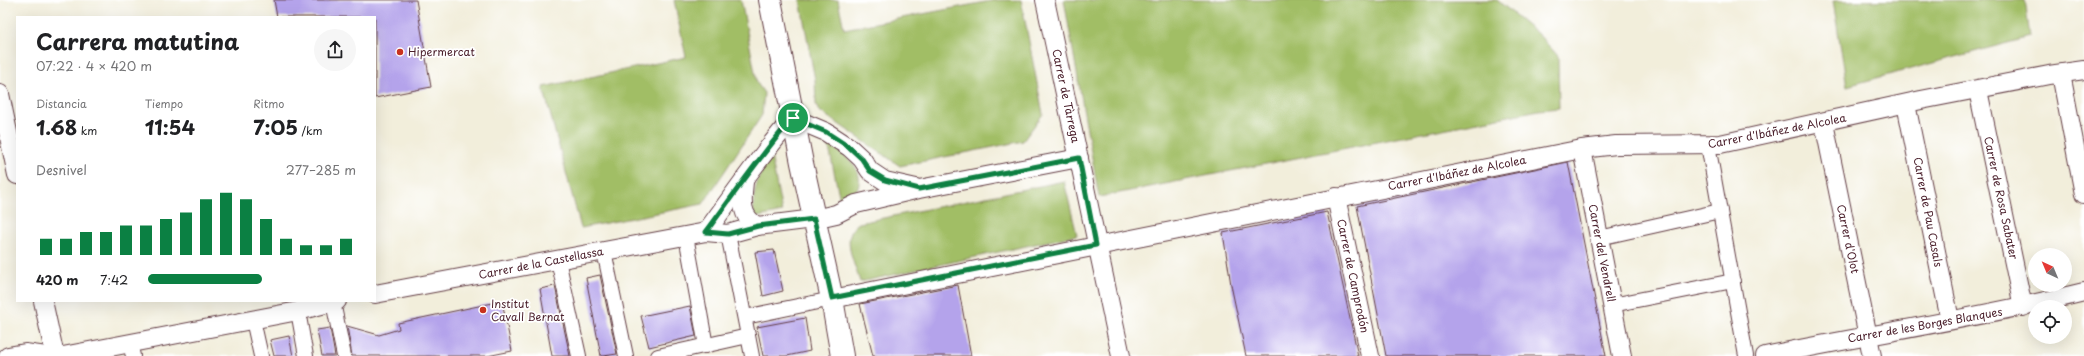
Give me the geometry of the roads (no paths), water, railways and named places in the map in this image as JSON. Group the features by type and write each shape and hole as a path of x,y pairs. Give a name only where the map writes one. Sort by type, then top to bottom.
{"street":[{"path":"770,0 814,219 832,298 842,356"},
{"name":"Carrer de Tàrrega","path":"1046,0 1096,245 1121,356"},
{"name":"Carrer d'Ibáñez de Alcolea","path":"832,298 1582,149 1648,144 1708,145 1906,104 2084,70"},
{"path":"2061,74 2065,102 2084,194"},
{"name":"Carrer de Rosa Sabater","path":"1978,90 2023,307"},
{"path":"0,94 16,170"},
{"name":"Carrer de Pau Casals","path":"1906,104 1950,320"},
{"path":"793,118 826,132 849,147 862,159 870,171 885,180 919,189"},
{"path":"706,232 744,182 755,163 793,118"},
{"name":"Carrer d'Olot","path":"1824,122 1872,356"},
{"path":"1708,145 1746,356"},
{"name":"Carrer del Vendrell","path":"1582,149 1622,356"},
{"path":"856,204 919,189 1079,158"},
{"path":"856,204 870,187 870,171"},
{"path":"744,182 742,202 747,218 758,226"},
{"name":"Carrer de Camprodón","path":"1336,197 1370,356"},
{"name":"Carrer de la Castellassa","path":"376,294 706,232 728,234 758,226 814,219 836,214 856,204"},
{"path":"1599,238 1720,211"},
{"path":"728,234 752,356"},
{"path":"686,236 706,346"},
{"path":"604,251 626,356"},
{"path":"558,260 579,356"},
{"path":"1612,305 1733,281"},
{"name":"Carrer de les Borges Blanques","path":"1765,356 1868,335 2023,307 2084,292"},
{"path":"744,317 832,298"},
{"path":"43,302 55,356"},
{"path":"63,356 132,350 331,302"},
{"path":"335,302 344,356"},
{"path":"298,311 306,356"},
{"path":"253,320 261,356"},
{"path":"658,356 748,336"},
{"path":"8,356 24,353 46,356"}],"place":[{"name":"Hipermercat","path":"400,52"},
{"name":"Institut Cavall Bernat","path":"483,310"}]}
